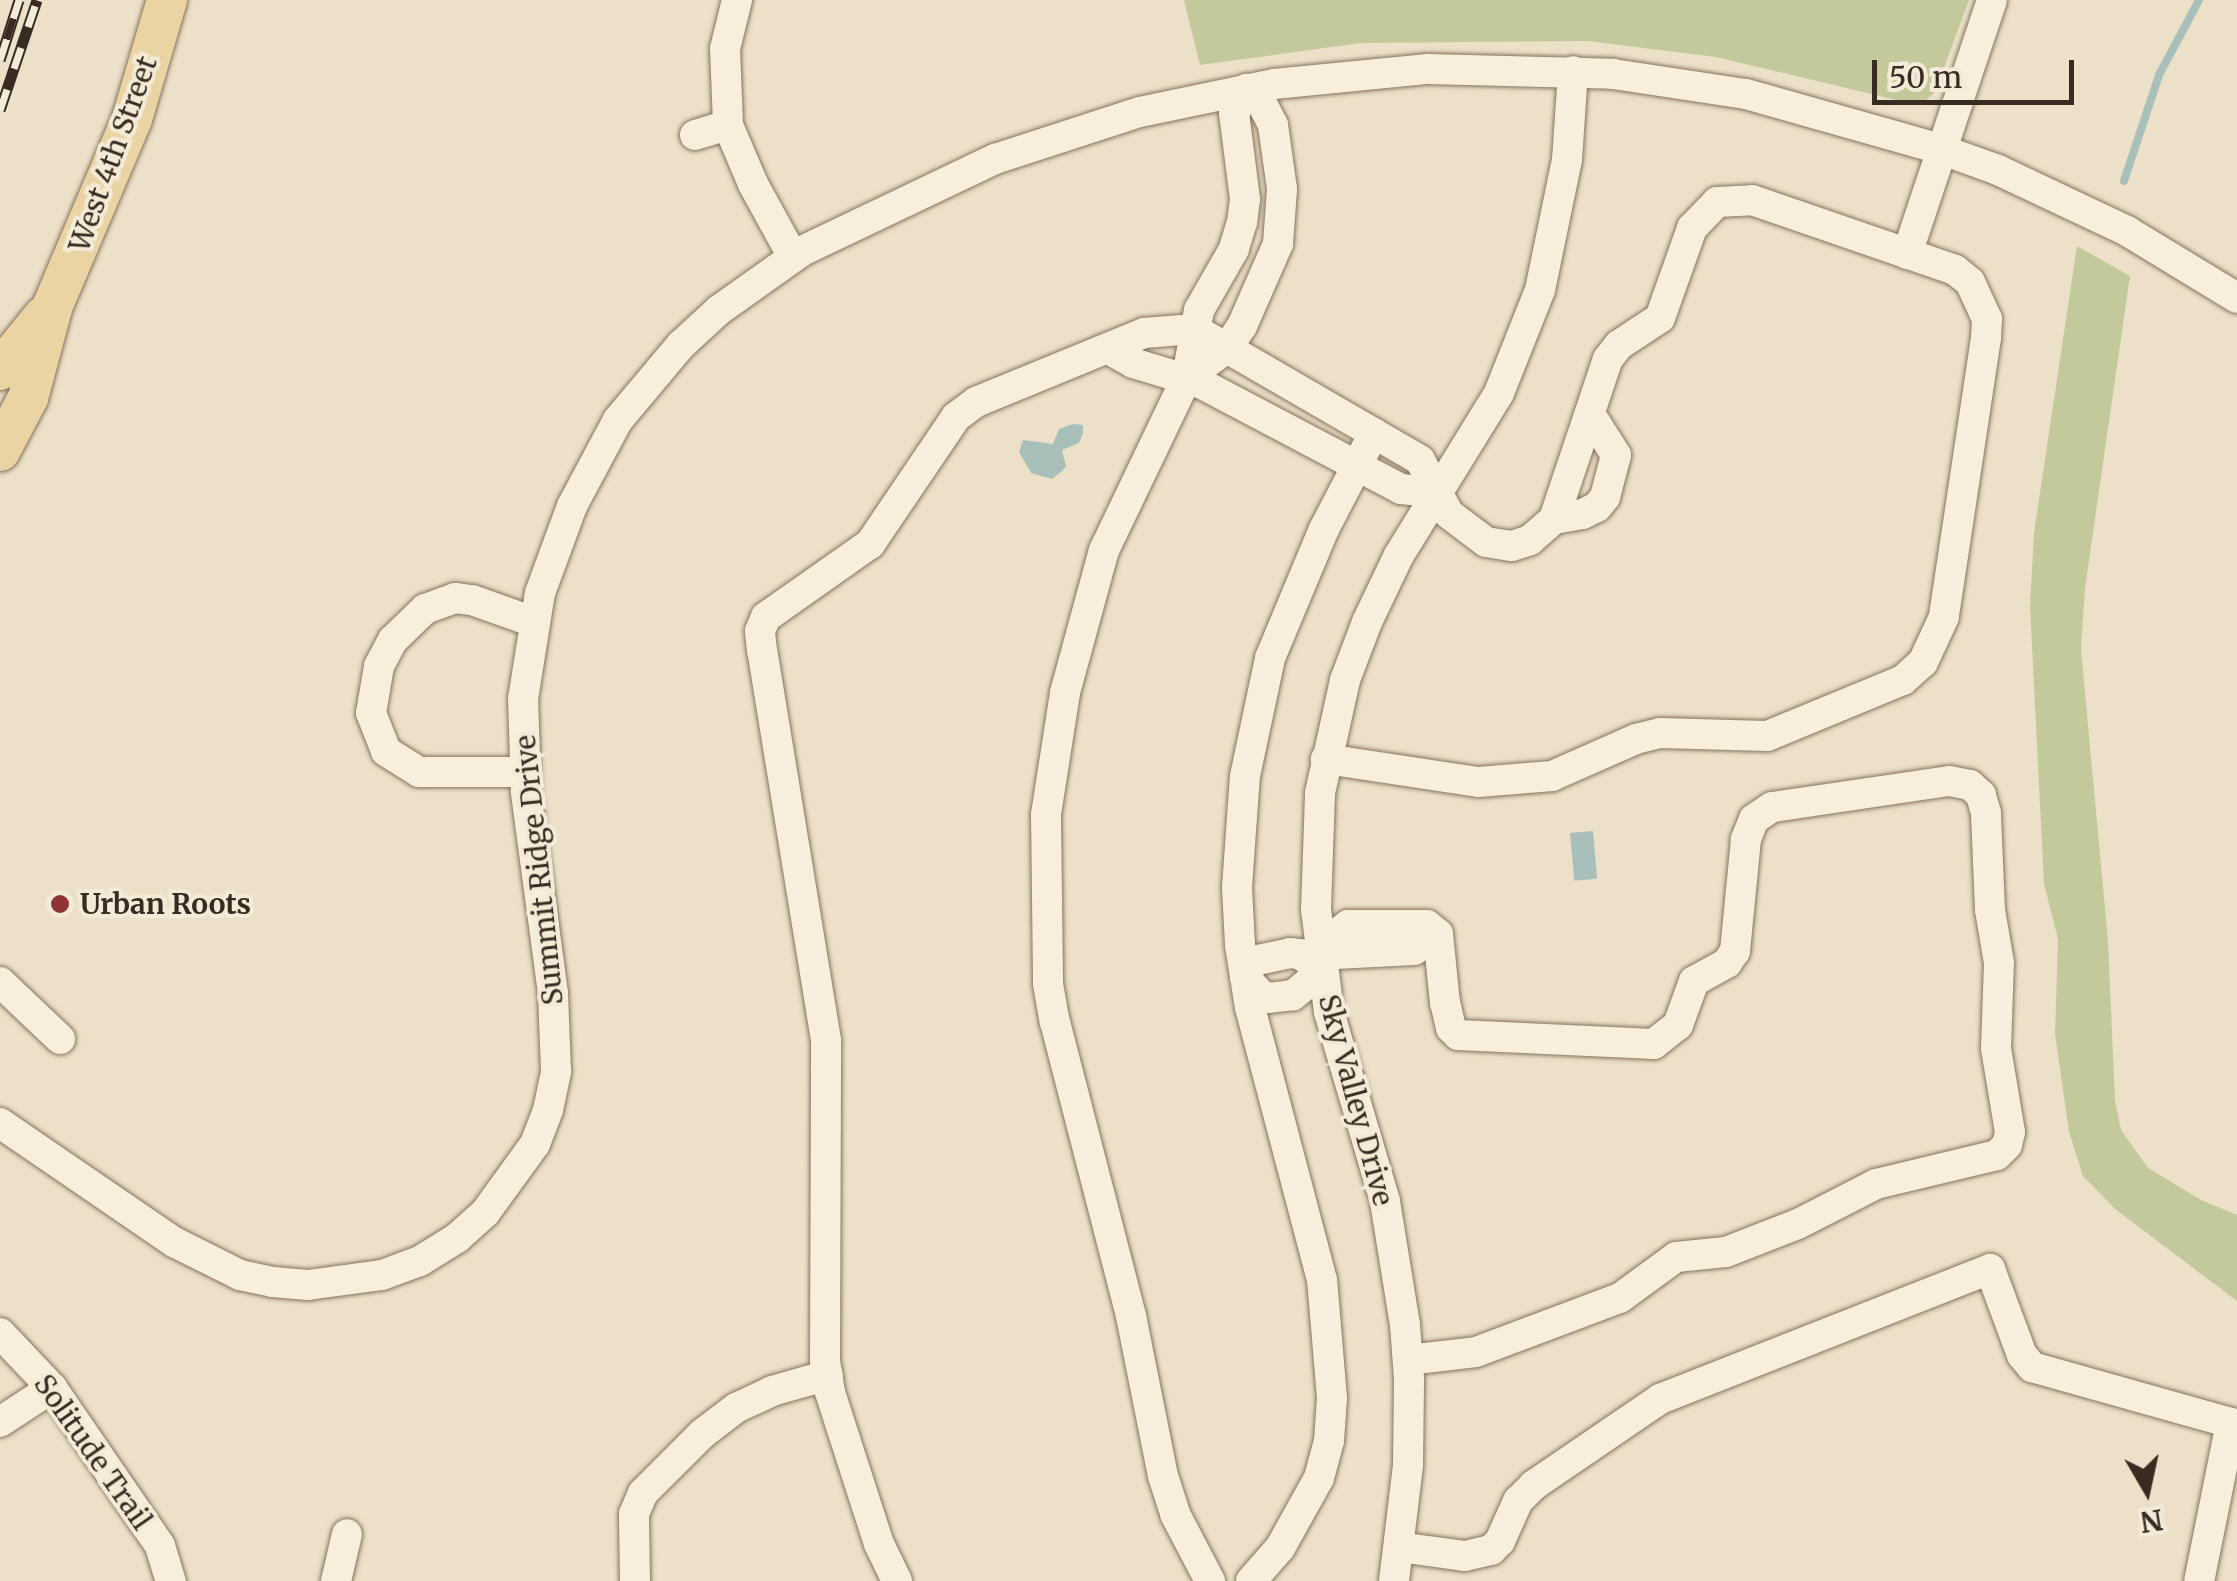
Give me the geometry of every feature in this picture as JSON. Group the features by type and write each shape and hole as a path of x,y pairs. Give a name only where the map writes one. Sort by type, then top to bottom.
{"main road":[{"name":"West 4th Street","path":"0,452 28,398 53,306 132,119 166,0"},
{"name":"West 4th Street","path":"0,370 53,306"}],"street":[{"path":"737,0 724,49 728,125 753,184 793,257"},
{"path":"1906,254 1992,0"},
{"name":"Summit Ridge Drive","path":"0,1123 174,1242 240,1275 308,1286 342,1283 420,1260 457,1238 511,1182 535,1144 556,1071 553,993 525,772 524,699 534,622 554,548 572,506 618,420 681,344 793,257 868,216 995,160 1140,112 1247,89 1428,70 1573,71 1746,94 1940,148 1998,170 2127,231 2237,298"},
{"name":"Sky Valley Drive","path":"1394,1581 1408,1465 1408,1360 1384,1202 1341,1061 1321,959 1316,854 1326,759 1345,680 1367,622 1399,555 1499,393 1540,290 1566,160 1573,71"},
{"path":"1188,378 1226,348 1264,281 1282,214 1273,125 1262,103 1247,89 1234,113 1245,199 1242,222 1234,249 1200,310 1188,378 1131,488 1082,620 1046,815 1048,984 1131,1316 1164,1476 1176,1514 1210,1581"},
{"path":"695,135 728,125"},
{"path":"897,1581 879,1544 828,1375 826,1040 760,632 780,604 870,544 956,417 976,402 1144,333 1194,329 1420,460 1449,514 1467,531 1498,547 1530,540 1554,519 1608,359 1619,345 1666,309 1692,228 1717,202 1752,200 1955,270 1970,282 1987,318 1944,617 1930,652 1904,680 1768,736 1660,733 1552,776 1478,782 1326,759"},
{"path":"1110,350 1132,363 1188,378 1401,489 1438,493"},
{"path":"1251,1581 1280,1548 1319,1478 1329,1441 1332,1398 1322,1280 1245,977 1237,887 1239,830 1256,718 1270,658 1294,594 1374,433"},
{"path":"525,772 419,772 386,751 371,714 379,666 393,640 425,610 454,598 472,600 534,622"},
{"path":"1245,977 1260,956 1290,952 1321,959 1335,954 1414,950 1438,934 1444,1003 1450,1028 1458,1035 1654,1044 1678,1025 1694,981 1727,964 1734,951 1746,839 1754,819 1772,806 1949,781 1970,785 1981,795 1986,813 1990,910 1999,963 1996,1048 2010,1132 2007,1146 1997,1155 1876,1184 1798,1224 1726,1252 1676,1257 1620,1298 1476,1352 1408,1360"},
{"path":"0,982 60,1039"},
{"path":"1399,1547 1465,1556 1490,1550 1500,1540 1518,1501 1534,1484 1660,1398 1990,1269 2022,1355 2032,1367 2232,1424 2198,1581"},
{"name":"Solitude Trail","path":"0,1332 52,1388 160,1546 172,1581"},
{"path":"635,1581 634,1514 644,1492 702,1434 736,1408 828,1375"},
{"path":"0,1422 52,1388"},
{"path":"336,1581 347,1534"}],"green space":[{"path":"1184,0 1969,0 1935,92 1924,102 1913,104 1716,57 1588,41 1361,43 1200,65"},
{"path":"2077,246 2130,276 2085,588 2081,649 2108,941 2115,1101 2121,1130 2148,1168 2201,1200 2237,1215 2237,1301 2115,1209 2083,1176 2069,1132 2055,1034 2058,939 2044,884 2030,606 2034,533"}],"water":[{"path":"1083,425 1083,433 1079,443 1062,450 1066,466 1062,471 1052,479 1031,473 1019,452 1023,440 1053,444 1059,429"},
{"path":"1593,831 1597,879 1574,881 1570,833"}],"waterway":[{"path":"2124,181 2159,75 2199,0"}],"railway":[{"path":"0,60 19,0"},
{"path":"0,110 37,0"}],"place":[{"name":"Urban Roots","path":"60,904"}]}
